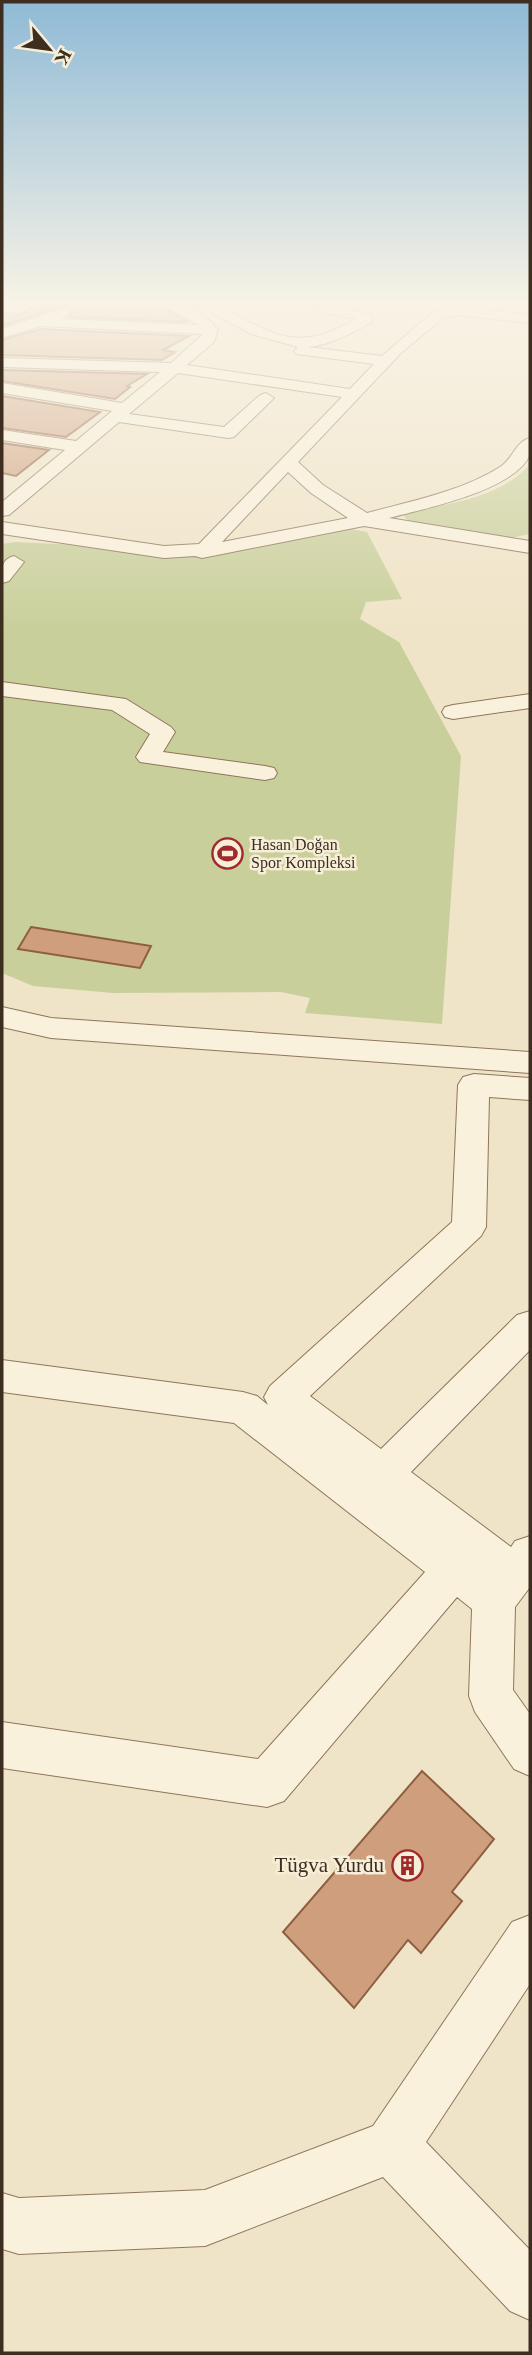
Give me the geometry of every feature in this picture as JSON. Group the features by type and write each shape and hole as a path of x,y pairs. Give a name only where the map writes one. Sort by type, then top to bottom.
{"street":[{"path":"90,411 117,418 228,433 251,411"},
{"path":"2,511 126,411"},
{"path":"202,551 338,411"},
{"path":"80,423 117,418"},
{"path":"2,435 81,447"},
{"path":"2,528 164,552 234,547 364,520 464,491 494,479 516,465 530,443"},
{"path":"29,462 57,467"},
{"path":"287,463 317,489 364,520 530,547"},
{"path":"12,484 31,487"},
{"path":"2,669 41,674"},
{"path":"2,689 118,704 163,732 148,757 265,773"},
{"path":"453,712 530,701"},
{"path":"2,709 25,712"},
{"path":"2,1017 51,1028 530,1063"},
{"path":"513,1576 283,1397 469,1227 474,1085 530,1089"},
{"path":"383,1474 530,1326"},
{"path":"2,1376 243,1408 454,1570 513,1576"},
{"path":"2,1745 267,1784 454,1570"},
{"path":"513,1576 491,1696 530,1753"},
{"path":"2,2221 19,2226 205,2218 392,2146 530,1940"},
{"path":"392,2146 530,2291"}],"green space":[{"path":"530,464 530,534 501,540 408,521 401,512 453,503 488,493 518,476"},
{"name":"Hasan Doğan Spor Kompleksi","path":"351,529 367,532 402,599 366,602 360,619 399,642 461,756 442,1024 305,1013 310,998 281,992 113,993 33,986 2,973 2,544 15,542 225,552"}],"building":[{"path":"2,411 100,412 66,437 2,428"},
{"path":"2,443 49,450 16,476 2,473"},
{"path":"31,927 151,946 140,968 18,949"},
{"name":"Tügva Yurdu","path":"422,1771 494,1839 452,1892 462,1901 421,1953 408,1940 354,2008 283,1932"}],"place":[{"name":"Hasan Doğan Spor Kompleksi","path":"228,853"},
{"name":"Tügva Yurdu","path":"407,1865"}]}
